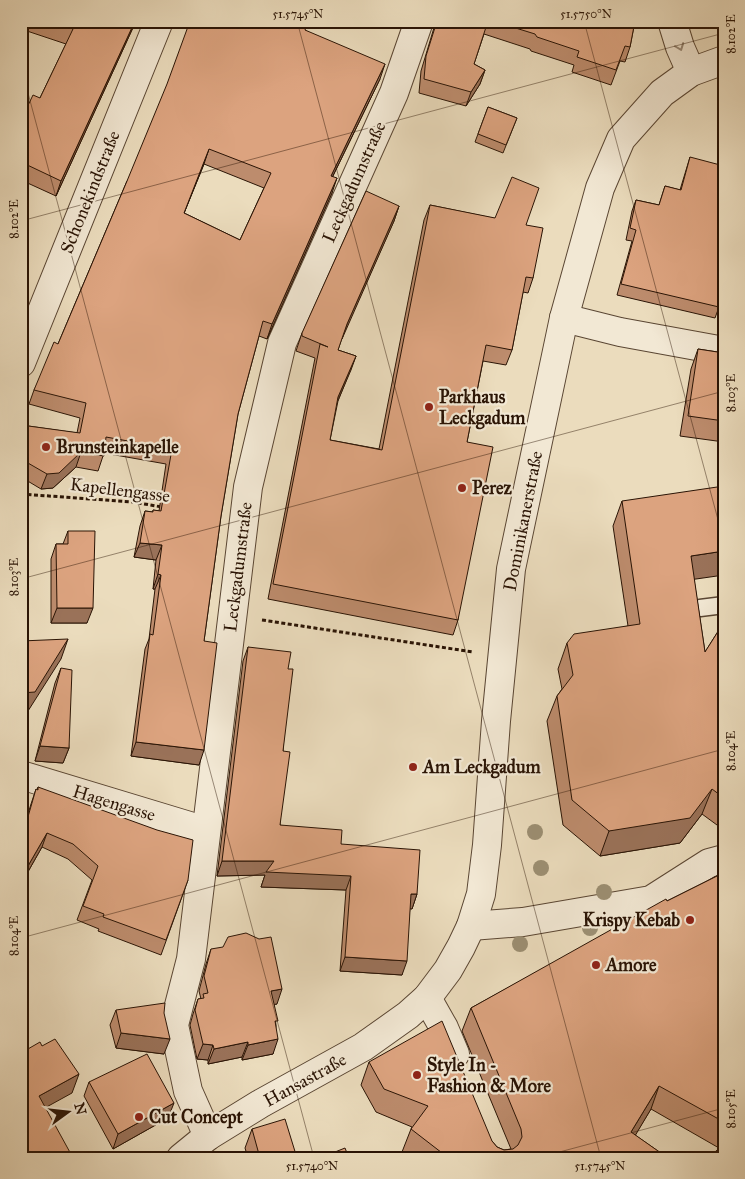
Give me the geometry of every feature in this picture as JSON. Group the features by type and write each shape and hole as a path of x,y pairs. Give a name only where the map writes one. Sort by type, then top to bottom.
{"street":[{"name":"Schonekindstraße","path":"21,364 159,21"},
{"name":"Leckgadumstraße","path":"208,1136 188,1091 174,1024 191,959 248,487 282,343 394,93 418,21"},
{"path":"672,21 680,48 691,72"},
{"name":"Dominikanerstraße","path":"427,998 448,970 471,926 481,894 512,569 564,318 600,188 621,139 662,93 691,72 724,60"},
{"path":"564,318 620,332 724,351"},
{"name":"Hagengasse","path":"21,775 206,831"},
{"path":"471,926 522,922 651,900 708,863 724,859"},
{"path":"427,998 444,1028 466,1080"},
{"name":"Hansastraße","path":"181,1158 208,1136 363,1047 408,1015 427,998"}],"lane":[{"path":"700,608 724,604"}],"path":[{"name":"Kapellengasse","path":"21,494 133,502 170,509"},
{"path":"232,615 503,657"}],"building":[{"path":"49,21 135,21 61,181 21,162 21,139 25,131 21,129 21,120 33,95 40,98 73,29"},
{"path":"190,21 308,21 305,30 385,64 331,176 337,178 272,324 263,321 238,414 221,516 204,641 217,643 204,750 136,742 150,634 153,635 161,575 158,574 162,545 140,543 145,511 161,511 172,449 106,437 104,456 81,452 59,473 47,474 21,459 21,425 80,433 86,403 34,390 54,342 58,344 167,84","holes":["209,149 271,173 240,240 184,213"]},
{"path":"437,21 488,21 474,64 485,70 471,92 424,79 426,56"},
{"path":"493,21 635,21 630,47 625,46 616,70 577,57 579,51 537,37 535,34"},
{"path":"488,107 517,118 506,145 478,134"},
{"path":"690,157 724,166 724,276 719,307 621,284 636,230 630,228 636,200 659,205 665,186 681,190"},
{"name":"Parkhaus Leckgadum","path":"512,177 539,188 526,225 543,228 533,278 526,277 512,350 486,345 467,442 493,447 458,620 273,584 320,344 328,347 302,336 302,333 366,191 399,206 347,324 338,350 356,356 338,397 330,440 382,450 430,205 495,218"},
{"path":"698,349 724,353 724,421 688,416"},
{"path":"724,486 724,551 691,556 705,652 724,622 724,798 712,789 690,818 609,831 572,800 557,696 573,675 567,643 574,634 640,624 622,501"},
{"path":"68,531 95,531 93,608 57,608 56,544 68,544"},
{"path":"68,639 35,692 21,693 21,641"},
{"path":"248,647 291,652 288,669 293,669 283,751 290,752 280,825 342,830 341,844 420,850 417,894 411,894 407,961 345,957 351,876 266,872 274,861 222,861"},
{"path":"61,668 72,670 69,748 40,746"},
{"path":"38,787 157,830 193,840 188,880 166,940 103,917 104,914 83,906 98,866 73,844 47,833 21,878 21,841"},
{"path":"724,871 724,1122 659,1086 631,1132 668,1158 442,1158 446,1156 411,1129 428,1106 384,1089 369,1062 442,1021 492,1141 497,1147 504,1150 513,1149 518,1145 522,1137 521,1129 471,1008 666,899 667,901"},
{"path":"246,933 259,939 271,937 282,989 271,991 278,1021 275,1021 278,1039 248,1045 248,1042 214,1049 213,1045 203,1044 195,1010 198,999 204,998 203,994 208,993 204,976 211,949 223,947 228,937"},
{"path":"165,1003 164,1013 170,1039 121,1033 116,1010"},
{"path":"55,1039 79,1074 39,1096 72,1156 70,1158 21,1158 21,1053 40,1042 42,1046"},
{"path":"147,1054 174,1103 118,1134 89,1082"},
{"path":"285,1119 297,1158 260,1158 252,1129"},
{"path":"724,1144 724,1158 708,1158"},
{"path":"345,1148 349,1158 320,1158"}],"place":[{"name":"Parkhaus Leckgadum","path":"429,407"},
{"name":"Brunsteinkapelle","path":"46,447"},
{"name":"Perez","path":"462,488"},
{"name":"Am Leckgadum","path":"413,767"},
{"name":"Krispy Kebab","path":"690,920"},
{"name":"Amore","path":"596,965"},
{"name":"Style In - Fashion & More","path":"417,1075"},
{"name":"Cut Concept","path":"139,1117"}]}
